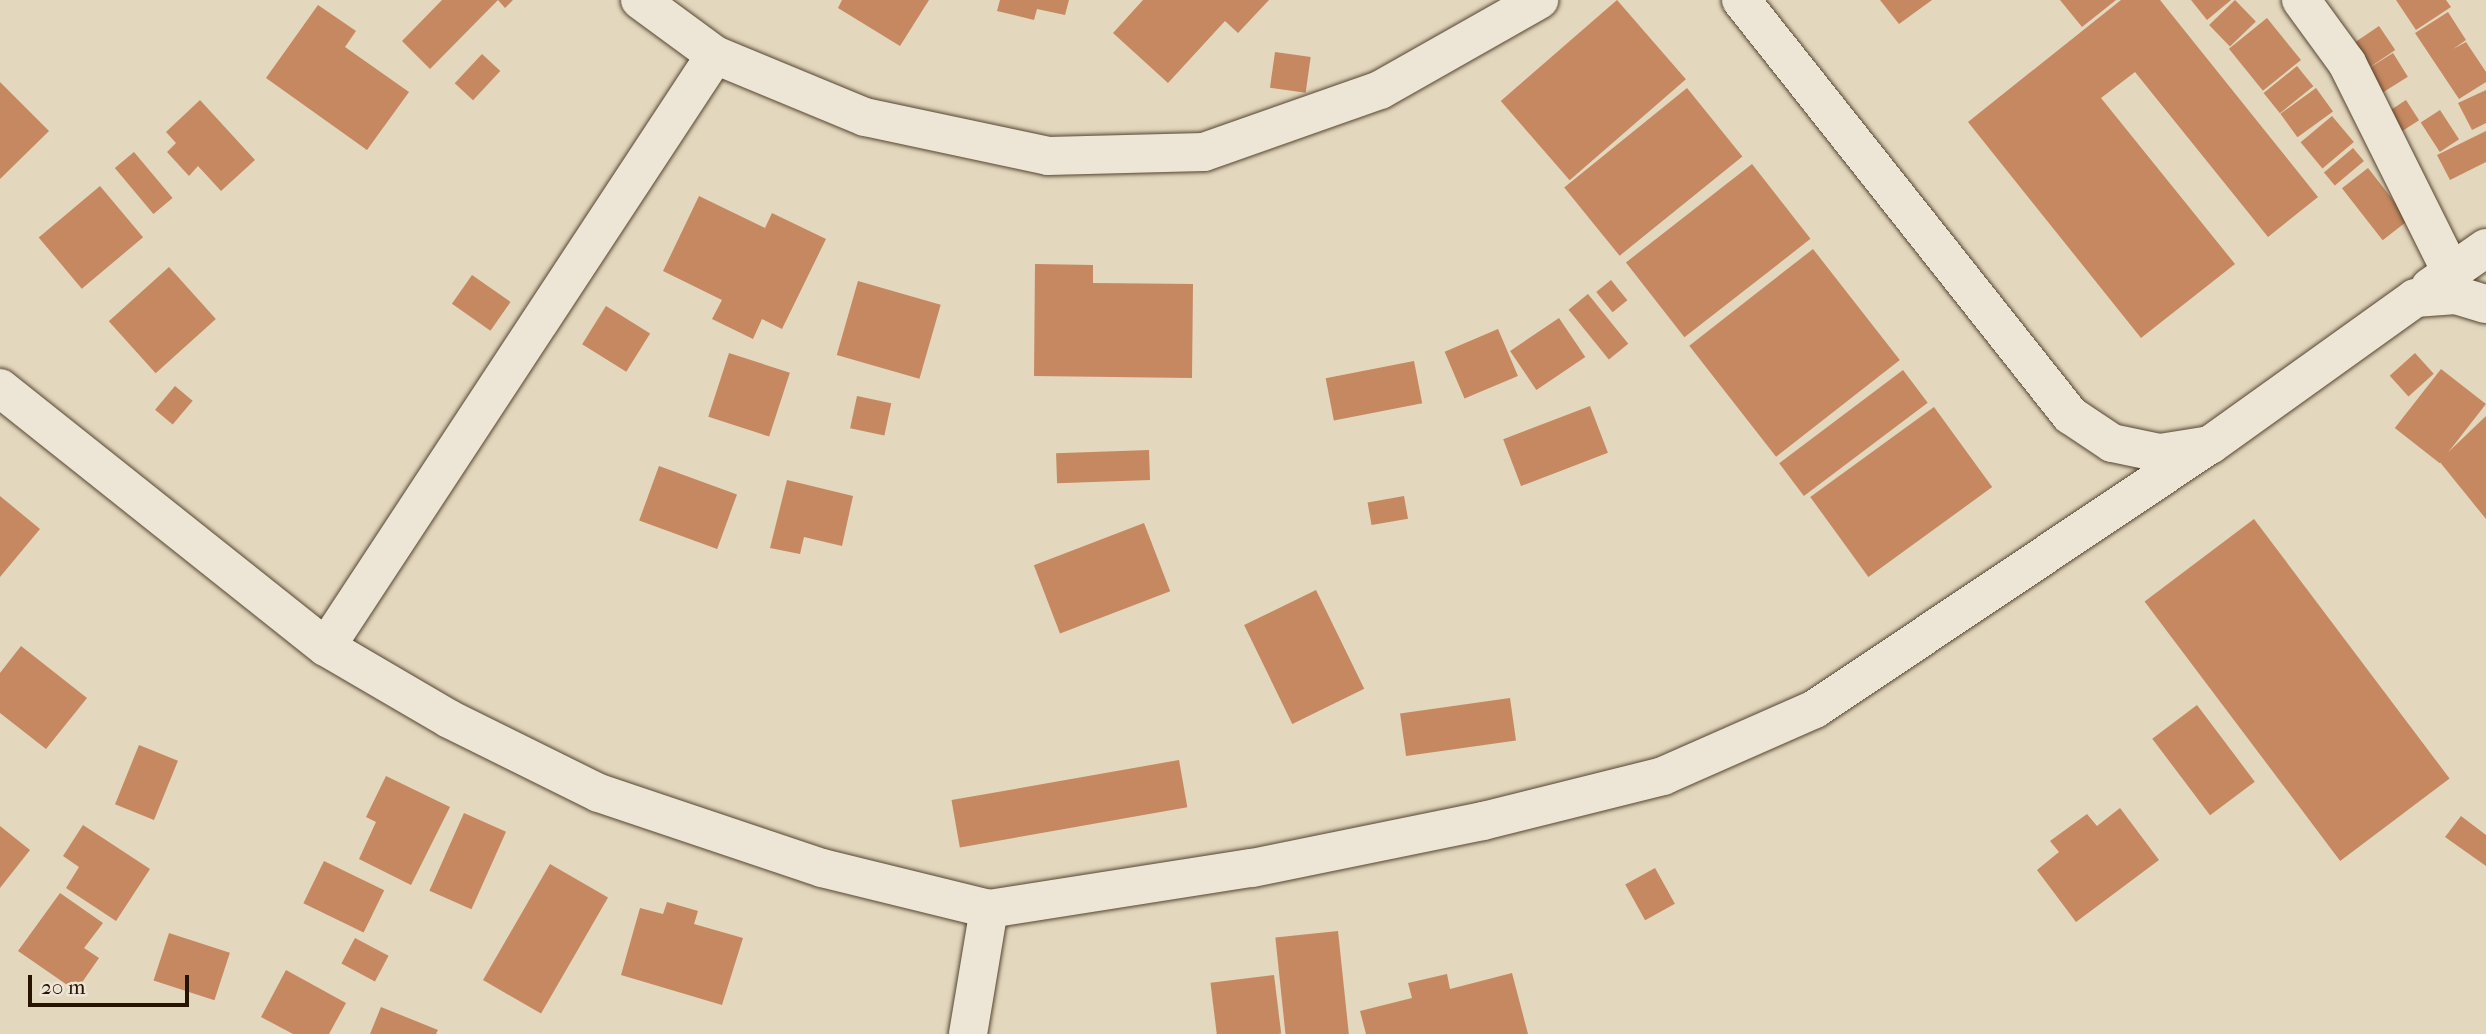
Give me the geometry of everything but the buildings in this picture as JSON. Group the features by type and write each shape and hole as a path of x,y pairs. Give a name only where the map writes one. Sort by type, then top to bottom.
{"street":[{"path":"640,0 715,55 865,117 1048,156 1204,152 1380,90 1539,0"},
{"path":"1741,0 2070,415 2112,443 2160,453 2210,445"},
{"path":"2301,0 2347,63 2451,272"},
{"path":"326,647 715,55"},
{"path":"0,388 326,647 449,719 599,793 822,868 989,909 1266,865 1483,821 1663,776 1815,709 2210,445 2486,248"},
{"path":"2415,298 2456,295 2486,304"},
{"path":"968,1034 989,909"}]}
